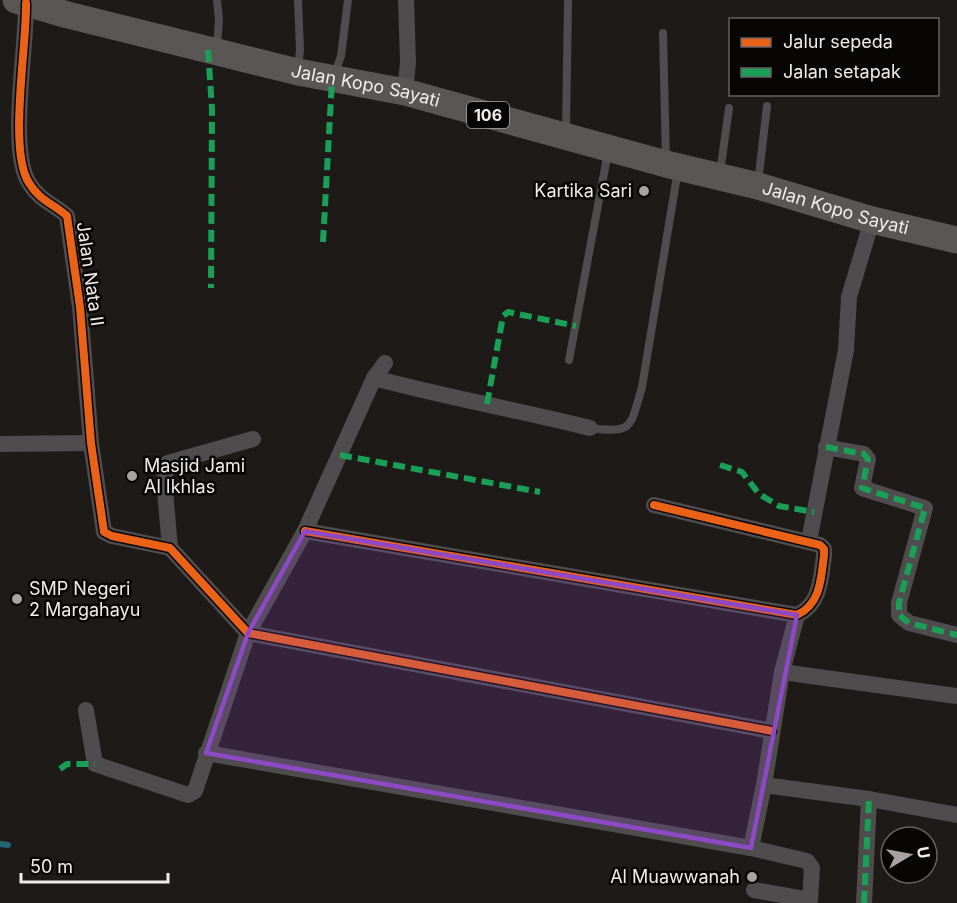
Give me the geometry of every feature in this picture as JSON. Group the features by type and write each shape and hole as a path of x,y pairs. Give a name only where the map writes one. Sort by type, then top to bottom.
{"main road":[{"name":"Jalan Kopo Sayati","path":"21,2 68,8 216,52 332,80 405,92 608,149 758,186 872,220 957,240"}],"street":[{"path":"405,92 408,62 406,0"},
{"name":"Jalan Nata II","path":"21,2 26,26 19,120 23,171 29,184 45,203 67,216 80,307 92,443 104,532 171,548"},
{"path":"809,541 846,350 849,297 872,220"},
{"path":"86,710 94,764 190,795 195,791 248,633 305,531 374,378 385,363"},
{"path":"374,378 421,391 508,408 590,428"},
{"path":"253,440 168,463 164,479 171,548 182,563 198,577 248,633 772,731"},
{"path":"0,444 92,443"},
{"path":"826,447 864,454 868,459 862,488 925,508 899,603 899,615 909,623 957,635"},
{"path":"654,505 809,541 824,549 820,582 815,599 809,607 797,615 782,672 764,785 751,848"},
{"path":"305,531 797,615"},
{"path":"782,672 957,696"},
{"path":"206,753 751,848 810,863 813,871 810,901 754,890"},
{"path":"764,785 869,799 957,815"},
{"path":"864,903 869,799"}],"lane":[{"path":"216,52 218,0"},
{"path":"298,0 300,50 298,72"},
{"path":"332,80 340,56 348,0"},
{"path":"566,137 568,0"},
{"path":"590,428 620,431 625,428 633,417 644,376 673,165 663,33"},
{"path":"758,186 766,106"},
{"path":"720,176 729,108"},
{"path":"568,360 608,149"}],"highlighted area":[{"path":"305,531 797,615 751,848 206,753 248,633"}],"waterway":[{"path":"0,844 8,845"}],"marked path":[{"path":"208,50 212,109 211,288"},
{"path":"323,242 332,80"},
{"path":"487,404 503,316 508,312 576,326"},
{"path":"826,447 864,454 868,459 862,488 925,508 899,603 899,615 909,623 957,635"},
{"path":"340,455 540,492"},
{"path":"720,465 742,472 759,494 779,506 814,512"},
{"path":"60,769 67,764 95,764"},
{"path":"864,903 869,799"}],"cycle path":[{"path":"26,3 19,123 23,168 33,189 67,216 80,307 91,443 104,532 112,536 170,548 248,633 772,731"},
{"path":"305,531 797,615 811,604 818,590 824,555 824,549 820,545 654,505"}],"place":[{"name":"Kartika Sari","path":"644,191"},
{"name":"Masjid Jami Al Ikhlas","path":"132,476"},
{"name":"SMP Negeri 2 Margahayu","path":"17,599"},
{"name":"Al Muawwanah","path":"752,877"}]}
